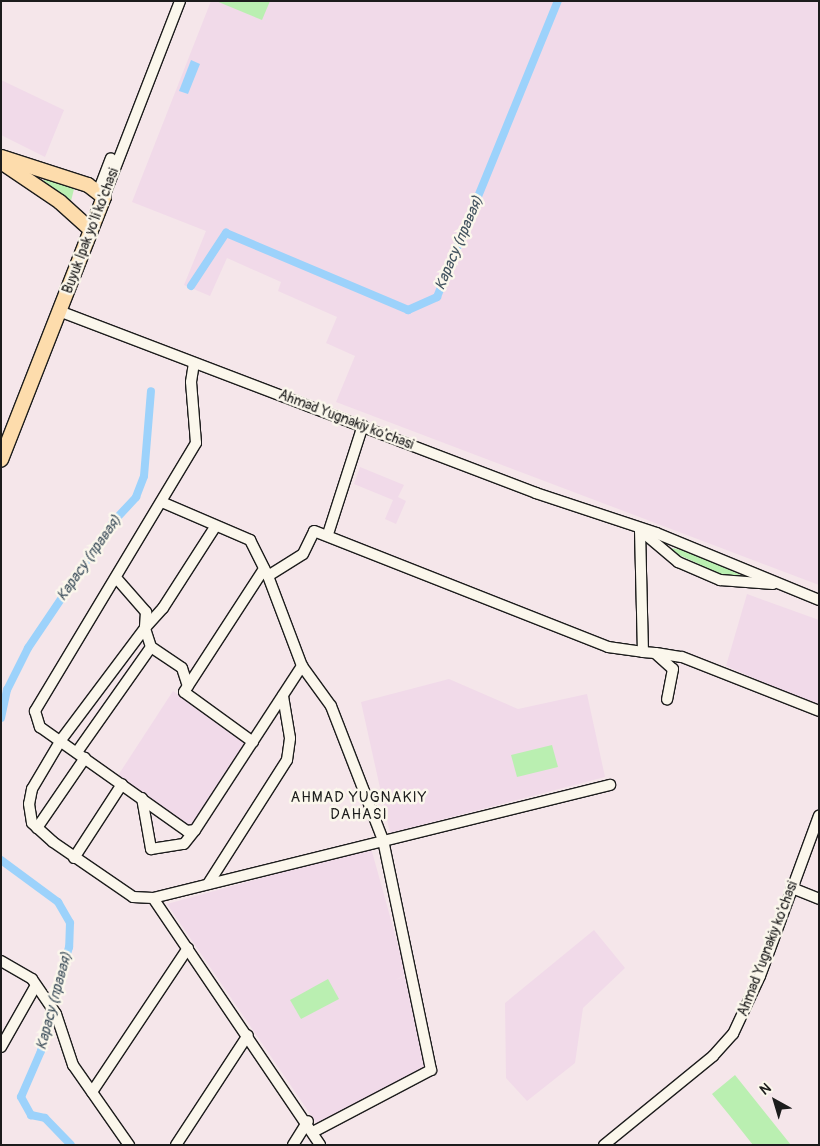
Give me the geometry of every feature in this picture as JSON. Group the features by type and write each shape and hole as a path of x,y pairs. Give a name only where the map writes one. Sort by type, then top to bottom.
{"main road":[{"path":"1,157 101,194"},
{"path":"1,162 69,208 88,228"},
{"name":"Buyuk Ipak yo'li ko'chasi","path":"1,460 101,194"},
{"name":"Buyuk Ipak yo'li ko'chasi","path":"1,439 56,310"}],"street":[{"name":"Buyuk Ipak yo'li ko'chasi","path":"101,194 173,1"},
{"name":"Buyuk Ipak yo'li ko'chasi","path":"101,194 180,1"},
{"name":"Ahmad Yugnakiy ko'chasi","path":"56,310 640,530 819,600"},
{"path":"194,363 191,382 196,443 164,503 118,580 35,711 40,727 61,740 187,831 196,830"},
{"path":"328,534 363,425"},
{"path":"164,503 215,527 250,540 266,573 302,666 331,706 383,840 432,1070 315,1131"},
{"path":"215,527 163,608 145,628 61,740 32,789 29,804 37,828 74,858 133,897 153,898 610,785"},
{"name":"Ahmad Yugnakiy ko'chasi","path":"640,530 678,562 720,580 780,584"},
{"path":"640,530 643,652"},
{"path":"253,742 184,694 266,573 303,554 314,531 328,534 608,646 682,657 819,711"},
{"path":"118,580 146,612 145,628 151,647 182,668 188,686"},
{"path":"37,828 81,755 151,647"},
{"path":"655,652 673,669 667,699"},
{"path":"142,798 151,849 184,844 196,830 302,666"},
{"path":"208,884 287,760 290,738 283,696"},
{"path":"74,858 122,784"},
{"name":"Ahmad Yugnakiy ko'chasi","path":"604,1145 729,1040 760,976 819,816"},
{"path":"792,888 819,899"},
{"path":"153,898 315,1131 320,1145"},
{"path":"92,1092 188,948"},
{"path":"1,962 32,979 35,987 56,1014 73,1065 129,1145"},
{"path":"1,1047 35,987"},
{"path":"176,1145 248,1035"},
{"path":"293,1145 308,1121"}],"shaded area":[{"path":"211,1 819,1 819,585 336,402 355,356 326,343 337,317 278,291 281,282 227,258 210,296 184,285 206,231 132,202"},
{"path":"1,80 64,110 45,157 1,135"},
{"path":"360,467 404,485 398,497 406,501 396,524 385,519 393,500 354,484"},
{"path":"747,594 819,620 819,707 726,666"},
{"path":"449,679 518,709 587,694 605,777 390,833 361,702"},
{"path":"173,691 246,741 190,827 117,777"},
{"path":"371,848 406,974 396,980 406,975 425,1067 319,1127 167,904"},
{"path":"594,930 625,968 583,1008 575,1063 527,1101 506,1078 505,1003"}],"green space":[{"path":"216,1 270,1 262,20"},
{"path":"46,177 75,185 71,201 42,183"},
{"path":"660,546 688,551 745,577 722,575"},
{"path":"552,745 558,767 517,777 511,755"},
{"path":"328,979 339,999 301,1019 290,1000"},
{"path":"735,1075 791,1145 753,1145 712,1094"}],"water":[{"path":"191,60 200,64 188,94 179,91"}],"waterway":[{"name":"Карасу (правая)","path":"191,286 226,233 408,310 437,297 558,1"},
{"name":"Карасу (правая)","path":"1,718 7,690 28,648 113,522 136,497 144,476 151,391"},
{"name":"Карасу (правая)","path":"1,860 58,902 70,923 69,947 41,1051 21,1097 31,1115 45,1118 71,1145"}],"district":[{"name":"AHMAD YUGNAKIY DAHASI","path":"359,806"}]}
